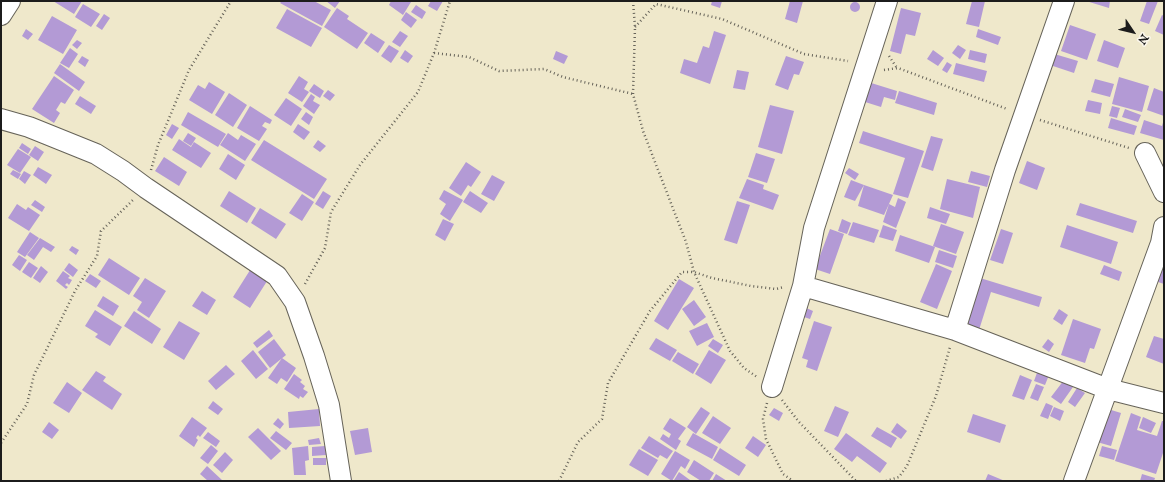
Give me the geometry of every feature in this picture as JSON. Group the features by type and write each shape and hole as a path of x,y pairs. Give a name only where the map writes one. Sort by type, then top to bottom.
{"street":[{"path":"1,15 10,1"},
{"path":"772,387 803,286 814,228 887,1"},
{"path":"955,330 1005,170 1064,1"},
{"path":"1,119 29,127 96,154 124,171 146,188 277,276 295,302 329,405 341,481"},
{"path":"1145,153 1164,192"},
{"path":"1074,481 1161,243 1164,227"},
{"path":"803,286 955,330 1108,389 1164,403"}],"path":[{"path":"1,443 27,404 34,375 75,291 97,256 101,231 146,188 158,145 189,70 231,1"},
{"path":"295,302 325,248 331,212 360,165 418,92 434,53 450,1"},
{"path":"633,1 633,94 643,131 686,242 694,272"},
{"path":"634,27 656,2 722,19 804,54 867,64"},
{"path":"434,53 469,57 499,71 544,69 563,77 633,94"},
{"path":"898,68 1025,115 1145,153"},
{"path":"559,481 578,442 602,419 608,383 650,311 682,272 694,272 712,278 751,286 776,289 789,285 803,286"},
{"path":"886,481 899,477 907,466 936,396 955,330"},
{"path":"772,387 763,419 766,439 783,474 793,481"}],"building":[{"path":"53,1 82,1 74,14"},
{"path":"282,1 314,1 331,10 322,26 280,3"},
{"path":"326,1 340,1 335,8"},
{"path":"391,1 411,2 403,15 389,5"},
{"path":"431,1 443,1 437,11 428,6"},
{"path":"712,1 722,1 720,8 711,5"},
{"path":"790,1 803,1 797,23 785,19"},
{"path":"972,1 985,1 979,27 966,24"},
{"path":"1086,1 1110,1 1109,8"},
{"path":"1147,1 1158,1 1149,24 1140,21"},
{"path":"855,2 860,7 855,12 850,7"},
{"path":"83,4 100,14 91,27 75,17"},
{"path":"416,5 426,12 422,19 411,12"},
{"path":"337,8 349,16 347,19 368,33 357,49 324,27"},
{"path":"901,8 921,13 915,36 906,34 901,54 890,51"},
{"path":"287,9 322,28 311,47 276,28"},
{"path":"406,12 417,20 411,28 401,20"},
{"path":"104,14 110,18 102,30 96,26"},
{"path":"1162,15 1164,16 1164,35 1155,31"},
{"path":"52,16 77,30 63,54 38,40"},
{"path":"1070,25 1096,34 1087,60 1061,51"},
{"path":"26,29 33,34 28,40 22,36"},
{"path":"978,29 1001,37 998,45 976,37"},
{"path":"400,31 408,36 400,47 392,42"},
{"path":"714,31 726,35 710,84 680,73 684,59 697,63 703,46 709,48"},
{"path":"371,33 385,42 378,53 364,43"},
{"path":"77,40 82,43 77,49 72,45"},
{"path":"1104,40 1125,48 1118,68 1097,61"},
{"path":"389,45 399,51 391,63 381,56"},
{"path":"958,45 966,50 960,59 952,53"},
{"path":"70,48 78,54 69,68 60,63"},
{"path":"405,50 413,56 408,63 400,58"},
{"path":"933,50 944,58 938,66 927,59"},
{"path":"970,50 987,54 985,63 968,59"},
{"path":"556,51 568,56 564,64 553,59"},
{"path":"1051,53 1078,61 1074,73 1047,64"},
{"path":"82,56 89,60 85,67 78,62"},
{"path":"786,56 804,62 799,75 794,74 788,90 775,85"},
{"path":"947,62 952,65 947,73 942,70"},
{"path":"956,63 987,71 984,82 953,74"},
{"path":"60,64 85,82 79,91 54,73"},
{"path":"737,70 749,72 745,90 733,88"},
{"path":"54,76 74,90 65,104 61,102 56,110 60,113 54,123 32,109"},
{"path":"299,76 308,82 304,89 309,92 302,102 288,93"},
{"path":"1119,77 1149,86 1142,112 1112,104"},
{"path":"1095,79 1114,84 1110,97 1091,92"},
{"path":"209,82 225,92 212,114 189,100 198,85 205,89"},
{"path":"868,82 897,91 895,100 884,97 881,107 862,101"},
{"path":"314,84 324,91 320,98 309,91"},
{"path":"1154,88 1164,92 1164,116 1147,110"},
{"path":"328,90 335,95 330,101 323,96"},
{"path":"899,91 937,103 934,115 895,103"},
{"path":"229,93 247,105 233,127 215,115"},
{"path":"311,94 315,97 313,101 320,105 314,114 303,106"},
{"path":"80,96 96,106 91,114 75,104"},
{"path":"286,98 302,109 291,126 274,115"},
{"path":"1088,100 1102,103 1100,114 1085,111"},
{"path":"770,105 794,111 782,154 758,147"},
{"path":"250,106 272,120 270,124 265,122 262,126 267,129 259,141 237,128"},
{"path":"1112,106 1120,108 1117,118 1109,116"},
{"path":"1125,109 1141,115 1138,122 1122,117"},
{"path":"188,112 226,134 218,147 181,125"},
{"path":"306,112 313,117 309,125 301,119"},
{"path":"1111,118 1137,126 1134,135 1108,128"},
{"path":"1164,119 1164,140 1140,133 1144,120 1162,126"},
{"path":"172,124 179,128 172,139 166,135"},
{"path":"298,124 310,132 304,140 293,132"},
{"path":"863,131 924,151 908,198 893,194 905,158 859,143"},
{"path":"188,133 196,138 191,146 183,141"},
{"path":"228,133 238,140 241,135 256,144 245,161 220,145"},
{"path":"931,136 943,139 933,171 921,167"},
{"path":"179,139 191,147 194,142 211,153 201,168 172,150"},
{"path":"264,140 327,179 314,199 251,160"},
{"path":"318,140 326,146 320,152 313,147"},
{"path":"22,143 31,149 28,154 19,148"},
{"path":"35,146 44,152 38,161 29,155"},
{"path":"18,149 31,157 20,173 7,165"},
{"path":"756,153 775,159 767,183 748,177"},
{"path":"228,154 245,165 236,180 219,169"},
{"path":"164,157 187,172 179,186 155,171"},
{"path":"1027,161 1045,168 1037,190 1019,183"},
{"path":"466,162 481,172 471,187 468,185 461,196 449,188"},
{"path":"38,167 52,175 46,184 33,175"},
{"path":"849,168 859,174 855,180 845,173"},
{"path":"13,170 21,174 18,179 10,174"},
{"path":"24,171 31,175 25,184 19,179"},
{"path":"971,171 990,176 987,187 968,182"},
{"path":"492,175 505,182 494,201 481,194"},
{"path":"747,179 764,185 763,189 779,195 773,210 739,198"},
{"path":"947,179 980,187 973,218 940,209"},
{"path":"851,180 864,185 855,201 844,197"},
{"path":"864,185 893,195 884,215 858,206"},
{"path":"444,190 463,200 450,221 440,214 446,204 439,199"},
{"path":"229,191 256,208 247,223 220,206"},
{"path":"323,191 331,196 323,209 315,204"},
{"path":"470,191 488,203 481,213 463,202"},
{"path":"302,194 314,202 302,221 289,213"},
{"path":"898,198 906,202 896,228 883,222 889,204 895,207"},
{"path":"35,200 45,207 42,212 31,205"},
{"path":"737,201 750,205 737,244 724,240"},
{"path":"1080,203 1137,221 1133,233 1076,215"},
{"path":"17,204 26,210 28,207 40,215 29,231 8,218"},
{"path":"930,207 950,214 946,224 927,218"},
{"path":"260,208 286,224 276,239 251,223"},
{"path":"443,219 454,224 445,241 435,235"},
{"path":"842,219 851,223 847,234 838,231"},
{"path":"853,222 879,230 874,243 848,235"},
{"path":"941,224 964,232 956,254 933,246"},
{"path":"883,225 897,230 893,241 879,237"},
{"path":"1067,225 1118,242 1111,264 1060,247"},
{"path":"830,229 844,234 830,274 815,269"},
{"path":"1001,229 1013,233 1003,264 990,260"},
{"path":"30,232 39,238 25,257 17,252"},
{"path":"900,235 935,247 929,263 895,251"},
{"path":"40,238 55,247 51,252 43,247 34,260 27,255"},
{"path":"72,246 79,250 76,255 69,250"},
{"path":"939,250 957,256 953,268 935,262"},
{"path":"19,255 27,260 20,271 12,265"},
{"path":"109,258 140,278 129,295 98,275"},
{"path":"29,262 38,268 31,278 22,272"},
{"path":"69,263 78,270 73,277 64,270"},
{"path":"936,264 952,271 937,309 920,302"},
{"path":"1161,264 1164,265 1164,284 1155,281"},
{"path":"1104,265 1122,272 1119,281 1100,274"},
{"path":"41,266 48,272 40,283 33,278"},
{"path":"252,267 269,278 250,308 233,297"},
{"path":"63,271 70,276 68,278 72,280 69,285 67,283 65,285 68,287 66,289 56,281"},
{"path":"90,274 101,281 96,288 85,281"},
{"path":"145,278 166,291 149,318 137,310 142,302 133,296"},
{"path":"980,278 1042,297 1039,307 991,292 979,330 965,326"},
{"path":"679,279 694,288 668,330 654,321"},
{"path":"202,291 216,300 207,315 192,306"},
{"path":"103,296 119,306 113,316 97,306"},
{"path":"694,300 706,317 694,326 682,309"},
{"path":"804,307 813,311 810,319 801,316"},
{"path":"1059,309 1068,315 1062,325 1053,319"},
{"path":"95,310 122,327 110,346 95,337 98,334 85,326"},
{"path":"134,311 161,329 152,344 124,326"},
{"path":"1073,319 1101,329 1094,349 1090,348 1085,363 1061,355"},
{"path":"179,321 200,333 184,360 163,347"},
{"path":"814,321 832,327 817,371 806,367 808,360 802,358"},
{"path":"707,323 714,337 697,346 689,331"},
{"path":"269,330 273,336 257,348 253,343"},
{"path":"1154,336 1164,339 1164,364 1146,357"},
{"path":"656,338 677,350 670,361 649,349"},
{"path":"274,339 286,355 270,368 258,352"},
{"path":"713,339 723,345 718,353 708,346"},
{"path":"1048,339 1054,344 1049,352 1042,347"},
{"path":"253,350 268,369 256,379 241,361"},
{"path":"709,350 726,360 711,384 695,374"},
{"path":"678,352 699,364 693,374 672,361"},
{"path":"282,358 296,368 287,382 281,378 277,384 268,378"},
{"path":"226,365 235,374 216,390 208,381"},
{"path":"1038,370 1049,375 1045,385 1034,381"},
{"path":"96,371 106,377 103,381 122,394 112,410 82,390"},
{"path":"294,374 302,380 300,382 305,386 303,389 308,392 303,398 300,396 299,399 284,389"},
{"path":"1020,375 1032,380 1024,400 1012,396"},
{"path":"1064,380 1073,387 1061,404 1051,397"},
{"path":"67,382 82,393 69,413 53,403"},
{"path":"1036,384 1044,387 1038,401 1030,398"},
{"path":"1077,388 1085,393 1075,407 1068,402"},
{"path":"213,401 223,409 218,415 208,408"},
{"path":"1046,403 1053,406 1048,419 1040,416"},
{"path":"835,406 849,412 838,437 824,431"},
{"path":"701,407 710,413 696,434 687,427"},
{"path":"1054,407 1064,411 1060,421 1050,416"},
{"path":"774,408 783,413 779,421 769,415"},
{"path":"319,409 320,426 289,428 288,412"},
{"path":"1108,409 1121,413 1111,446 1097,442"},
{"path":"1131,413 1141,417 1137,430 1157,436 1162,421 1164,421 1164,450 1156,474 1115,461"},
{"path":"973,414 1006,425 1000,443 967,432"},
{"path":"713,416 731,428 720,444 702,433"},
{"path":"192,417 207,428 200,437 198,435 196,438 198,440 194,447 179,436"},
{"path":"1143,417 1156,423 1151,433 1139,428"},
{"path":"278,418 284,424 280,429 273,424"},
{"path":"670,418 686,428 678,439 681,441 676,450 660,439 663,434 669,438 671,434 663,429"},
{"path":"49,422 59,430 52,439 42,432"},
{"path":"897,423 907,431 901,439 891,432"},
{"path":"877,427 897,438 891,448 871,436"},
{"path":"258,428 281,451 271,460 248,437"},
{"path":"368,428 372,452 355,455 350,431"},
{"path":"276,431 292,443 286,450 270,438"},
{"path":"208,432 220,441 216,447 203,438"},
{"path":"693,433 718,447 712,459 686,445"},
{"path":"846,433 887,463 880,473 857,456 852,462 834,449"},
{"path":"649,436 673,451 667,459 660,455 658,458 641,448"},
{"path":"753,436 766,445 758,457 745,448"},
{"path":"319,438 321,444 309,445 308,440"},
{"path":"211,445 218,451 208,464 200,458"},
{"path":"308,446 309,460 305,461 306,475 294,475 292,448"},
{"path":"325,446 326,455 312,456 312,447"},
{"path":"1102,446 1117,450 1114,460 1099,456"},
{"path":"720,448 746,465 739,476 713,460"},
{"path":"639,449 658,460 648,476 629,465"},
{"path":"675,451 690,460 685,469 681,466 672,481 661,474"},
{"path":"225,452 233,460 222,473 213,465"},
{"path":"313,458 326,458 326,465 313,465"},
{"path":"694,460 714,473 709,481 701,481 687,472"},
{"path":"207,466 222,480 221,481 208,481 200,474"},
{"path":"679,472 690,480 690,481 674,480"},
{"path":"716,474 727,481 712,481"},
{"path":"988,474 1005,481 985,481"},
{"path":"1142,474 1155,478 1154,481 1140,481"}]}
